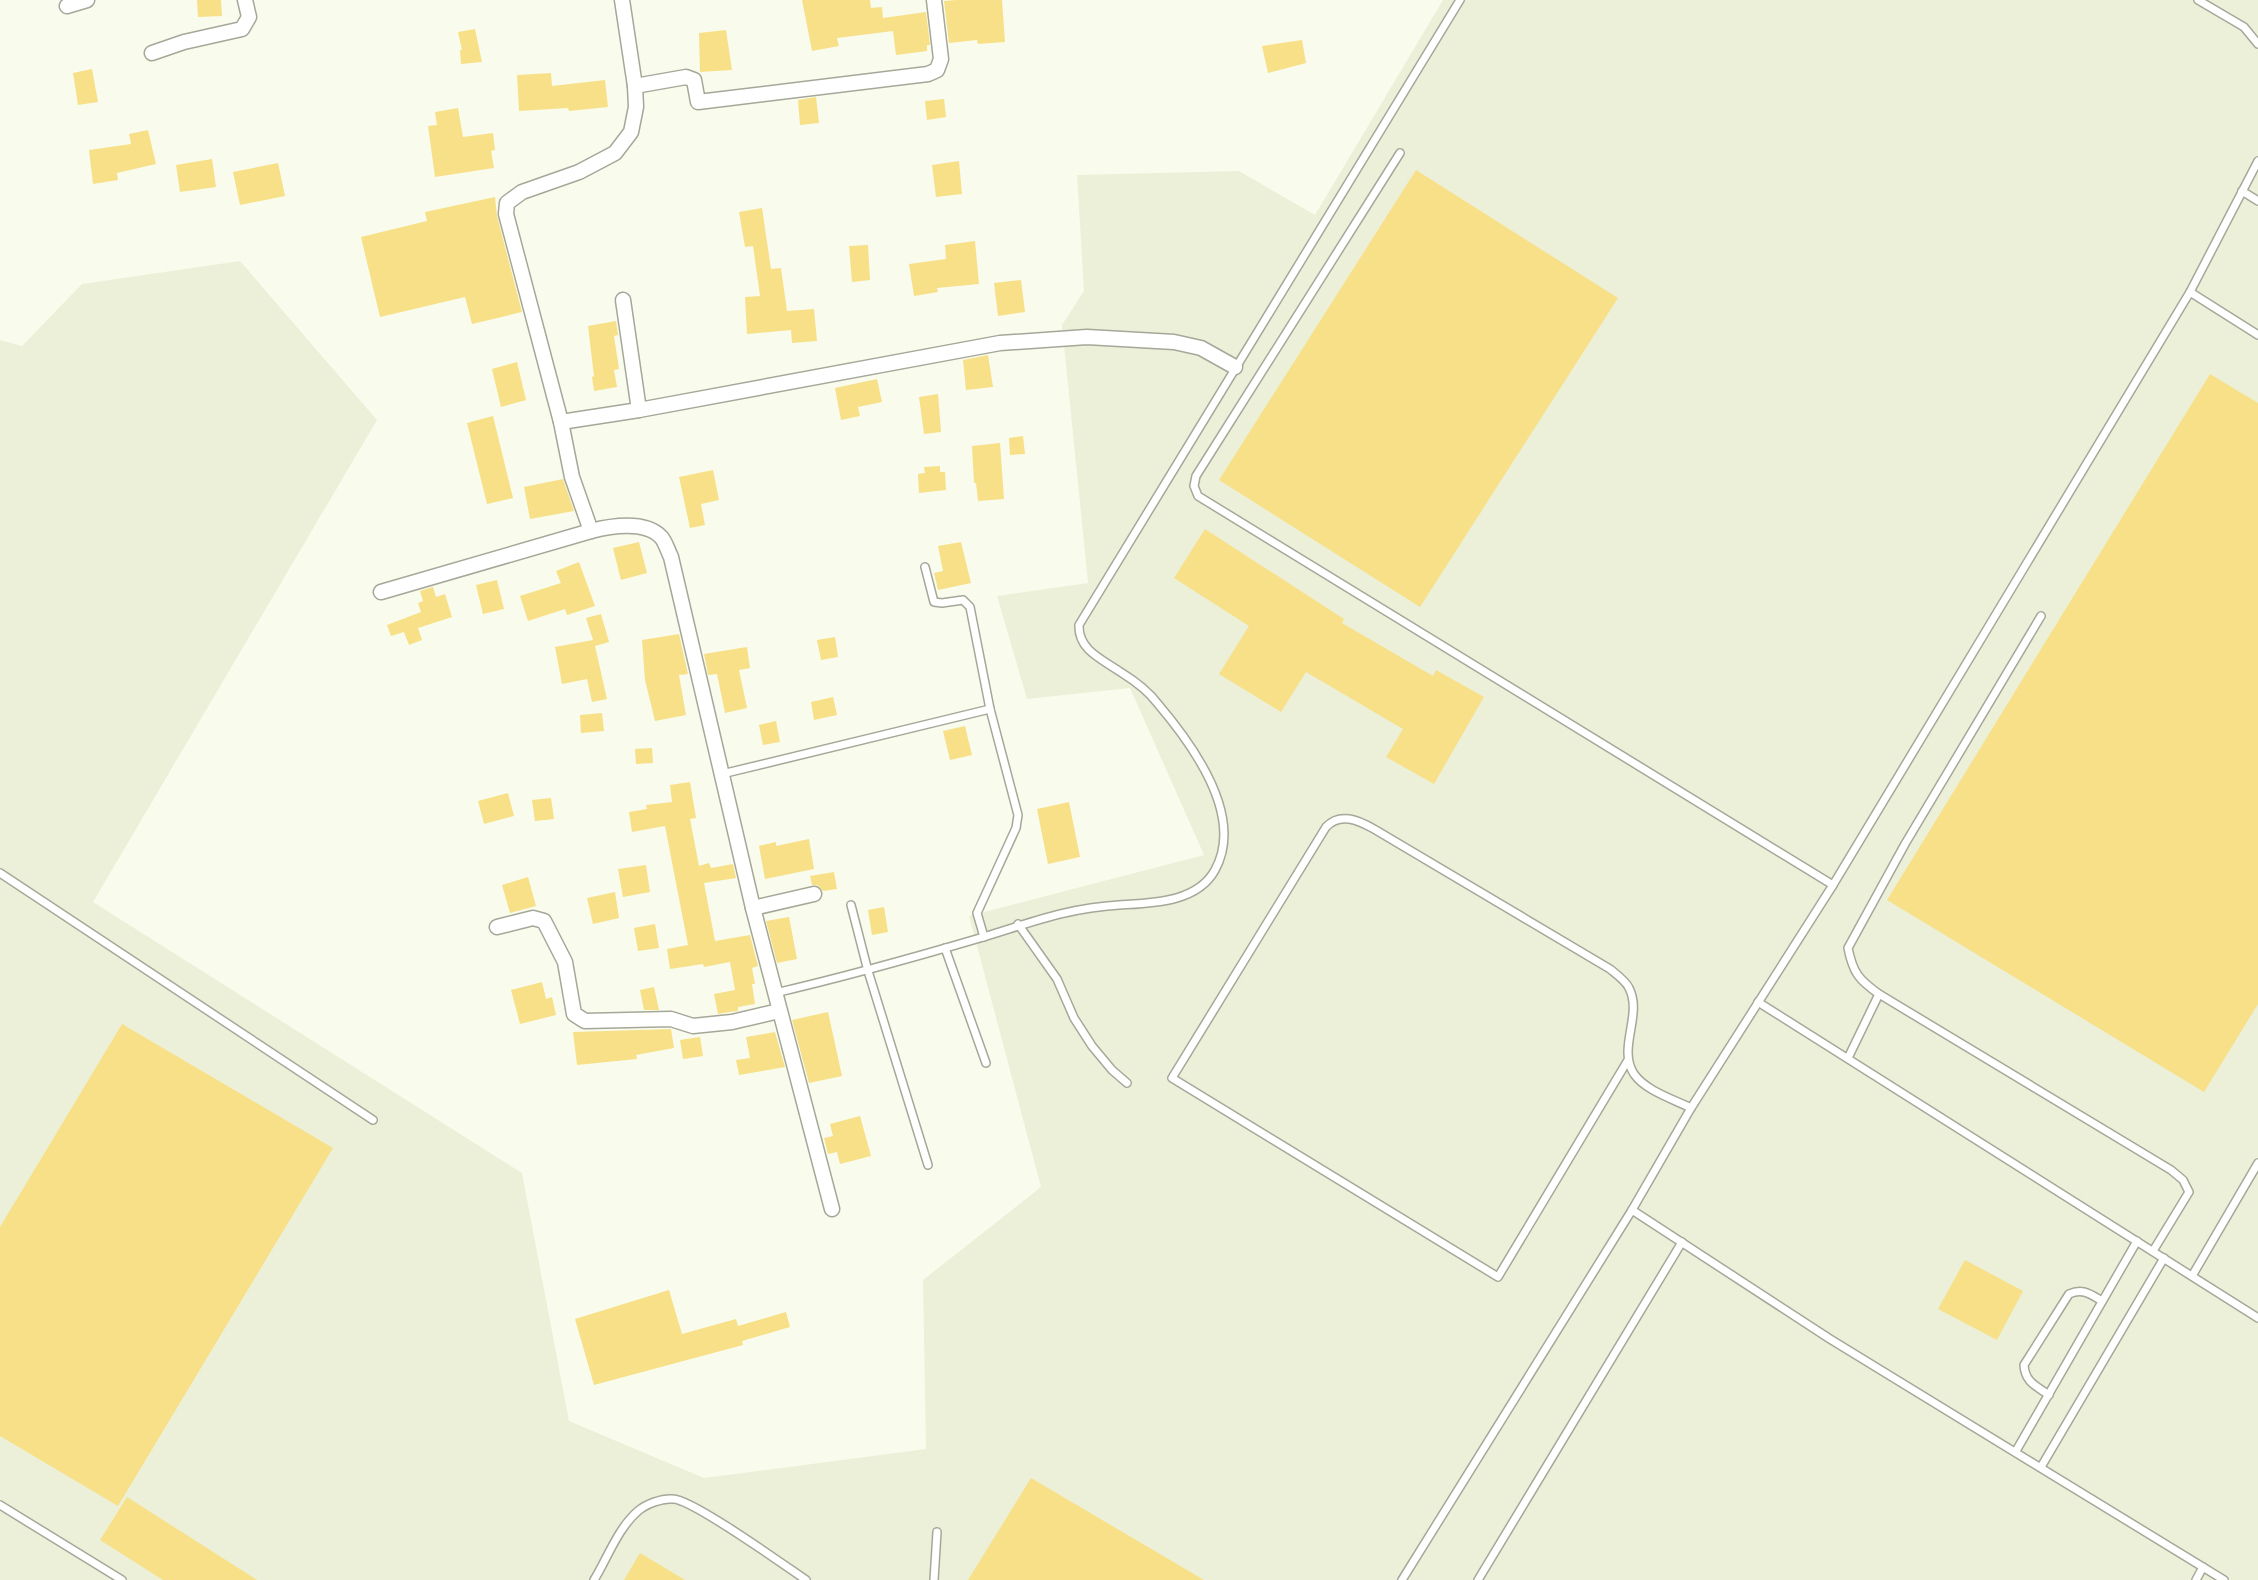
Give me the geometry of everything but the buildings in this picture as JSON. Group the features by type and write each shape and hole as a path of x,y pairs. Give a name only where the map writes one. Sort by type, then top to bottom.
{"street":[{"path":"67,6 87,0"},
{"path":"152,53 184,42 242,29 249,17 245,0"},
{"path":"591,531 572,477 561,422 506,214 507,203 522,192 579,172 615,153 631,132 636,107 635,86 622,0"},
{"path":"635,86 686,77 694,80 698,102 928,74 937,70 941,60 934,0"},
{"path":"623,300 639,410"},
{"path":"561,422 1000,343 1087,337 1174,342 1201,348 1235,367"},
{"path":"382,592 608,526 643,527 661,537 671,557 753,908 832,1209"},
{"path":"753,908 814,894"},
{"path":"497,928 533,918 544,921 565,962 575,1014 585,1021 671,1018 693,1026 732,1022 779,1011"}],"lane":[{"path":"775,993 868,971 1084,907 1171,900 1198,889 1214,872 1221,853 1224,826 1216,795 1204,769 1182,734 1156,701 1087,648 1079,634 1079,625 1460,0"},
{"path":"2198,0 2244,27 2258,44"},
{"path":"1400,153 1196,476 1194,486 1198,496 1833,885"},
{"path":"1402,1580 1632,1210 1690,1108 1833,885 2190,292 2258,161"},
{"path":"2242,191 2258,201"},
{"path":"2190,292 2258,335"},
{"path":"925,567 934,601 942,603 963,600 970,607 990,709 1019,821 977,913 984,937"},
{"path":"2041,616 1905,845 1848,948 1859,980 1879,994 2171,1170 2183,1180 2189,1192 2153,1251"},
{"path":"722,774 990,709"},
{"path":"1628,1060 1498,1277 1172,1078 1326,827 1331,822 1346,817 1374,829 1610,969 1629,986 1634,1003 1628,1060 1635,1075 1647,1086 1690,1108"},
{"path":"0,873 373,1120"},
{"path":"851,905 868,971 928,1165"},
{"path":"1018,925 1056,979 1074,1018 1093,1046 1112,1070 1128,1083"},
{"path":"945,948 986,1063"},
{"path":"1848,1058 1879,994"},
{"path":"1759,1002 2258,1318"},
{"path":"2192,1276 2258,1163"},
{"path":"1632,1210 1830,1339 2224,1580"},
{"path":"2016,1451 2137,1241"},
{"path":"1478,1580 1682,1242"},
{"path":"2041,1467 2164,1258"},
{"path":"2049,1395 2028,1381 2024,1365 2069,1294 2077,1290 2102,1301"},
{"path":"594,1580 623,1530 638,1511 657,1501 674,1498 699,1510 806,1580"},
{"path":"0,1505 122,1580"},
{"path":"934,1580 937,1532"},
{"path":"2196,1580 2203,1567"}],"shaded area":[{"path":"1443,0 2258,0 2258,1580 0,1580 0,340 22,346 82,284 240,261 377,420 93,902 522,1173 569,1421 704,1478 926,1449 923,1280 1041,1187 969,916 1204,855 1130,688 1027,699 997,596 1088,583 1062,325 1084,291 1077,175 1239,171 1315,215"}]}
